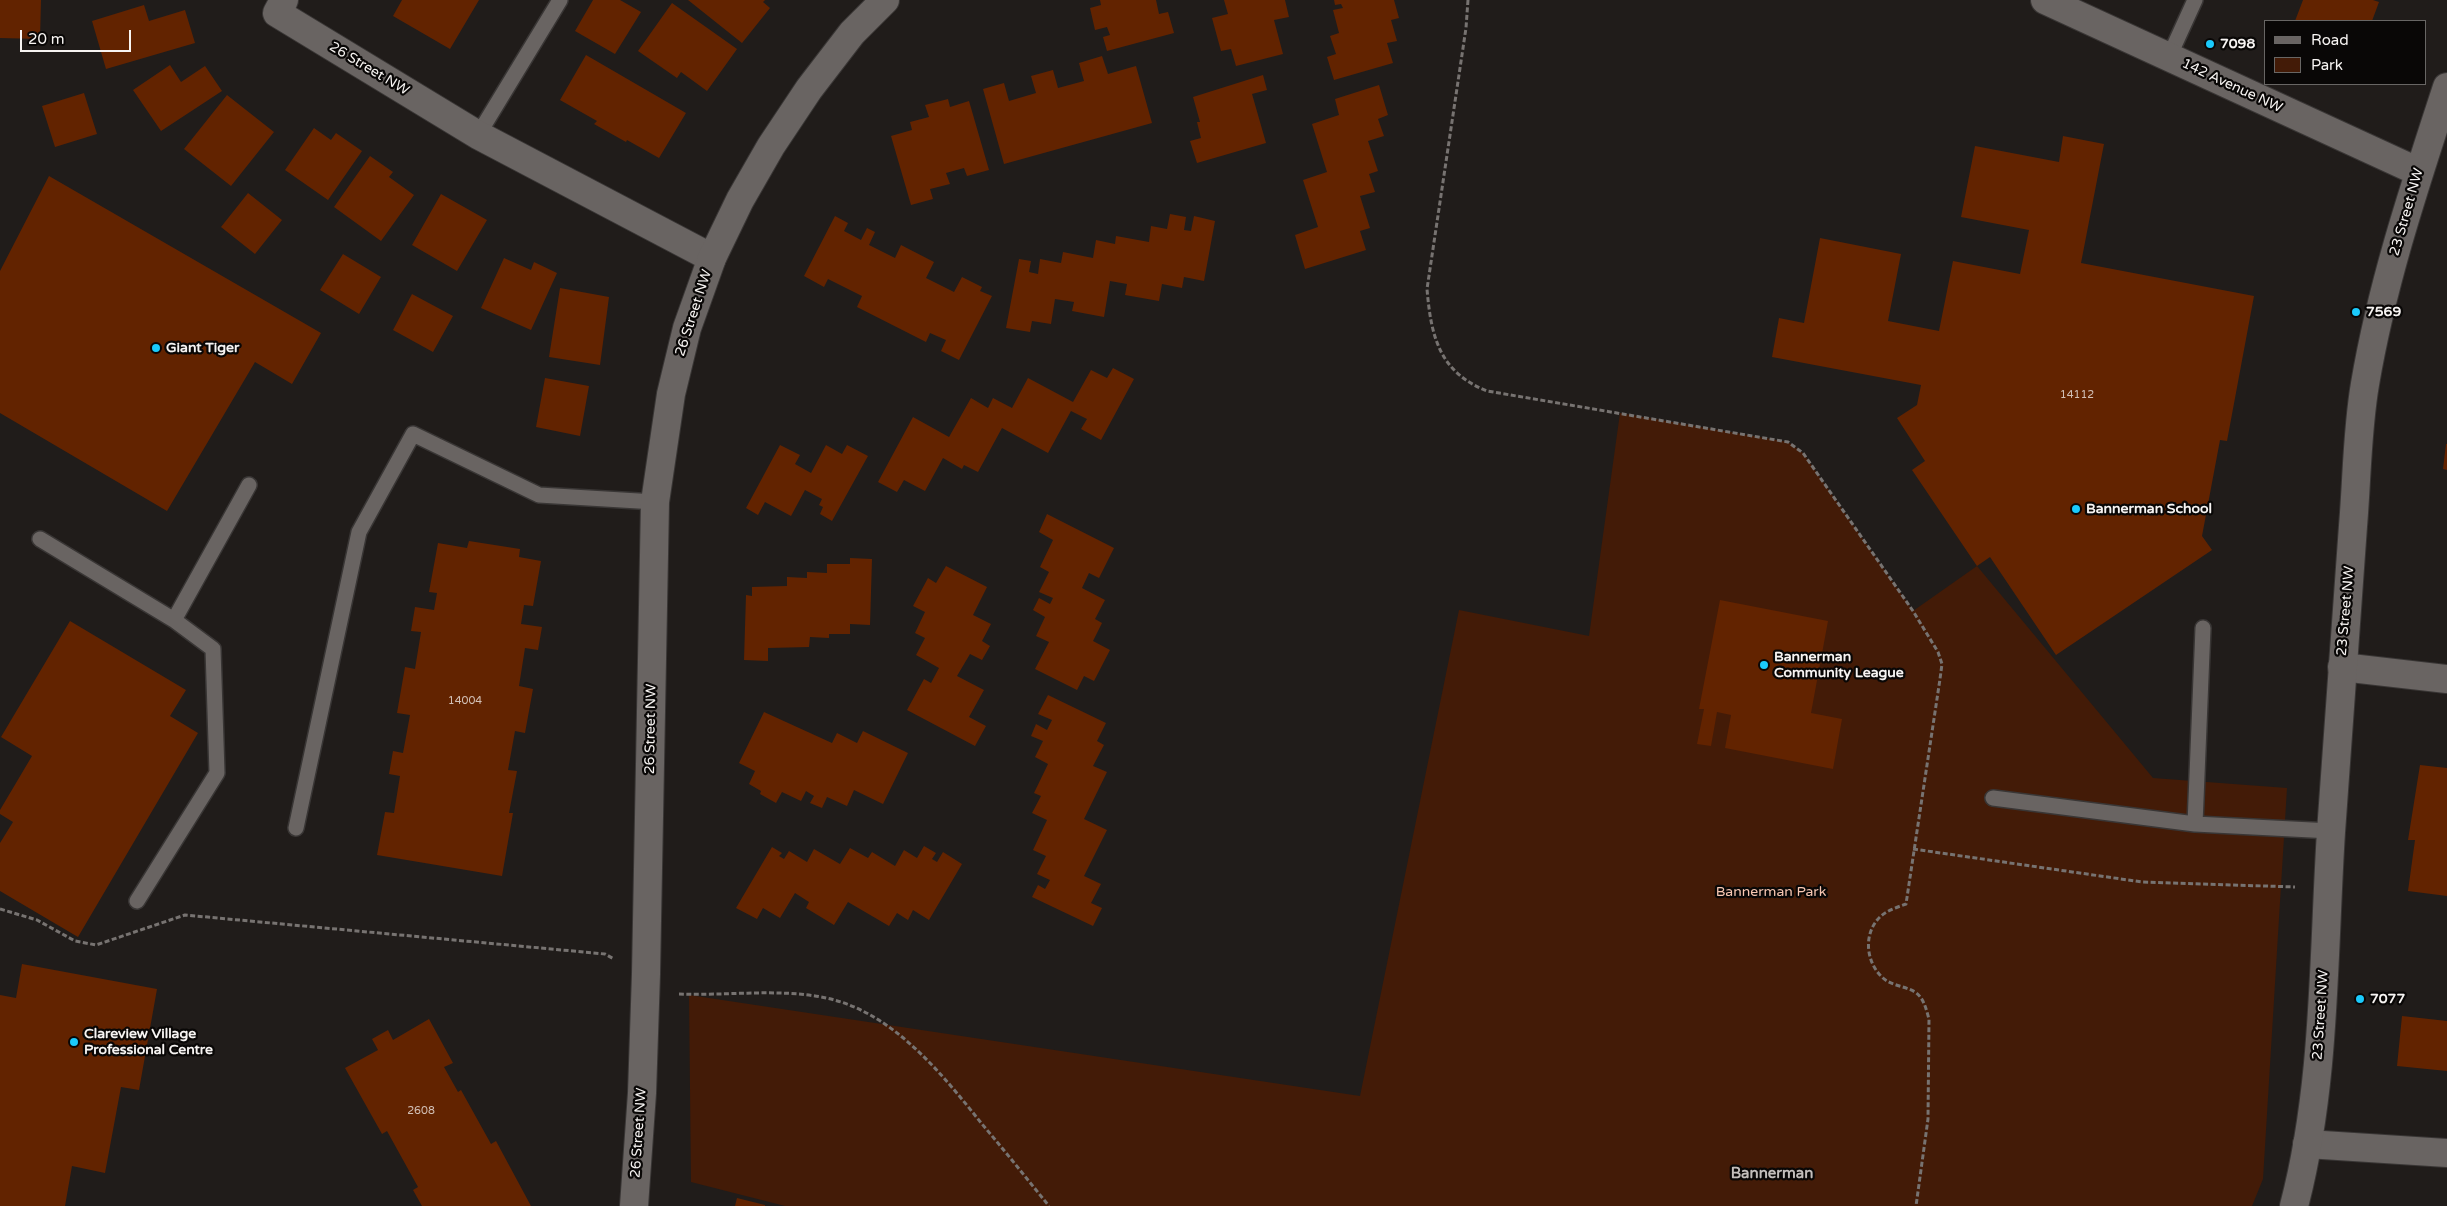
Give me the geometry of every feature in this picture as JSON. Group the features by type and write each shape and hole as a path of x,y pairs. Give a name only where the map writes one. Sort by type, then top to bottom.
{"street":[{"name":"26 Street NW","path":"284,0 277,13 478,135 712,258"},
{"name":"26 Street NW","path":"634,1206 642,1093 646,974 656,546 655,502 671,394 686,328 712,258 745,193 798,105 852,33 885,0"},
{"name":"142 Avenue NW","path":"2045,0 2419,172"},
{"name":"23 Street NW","path":"2294,1206 2308,1144 2318,1066 2342,666 2365,387 2377,324 2419,172 2447,88"},
{"path":"2342,666 2447,679"},
{"path":"2308,1144 2447,1154"}],"lane":[{"path":"478,135 560,0"},
{"path":"2169,56 2195,0"},
{"path":"296,828 359,532 413,434 538,494 655,502"},
{"path":"174,620 249,485"},
{"path":"40,539 174,620 213,649 217,773 137,901"},
{"path":"2195,824 2204,628"},
{"path":"1993,798 2195,824 2331,831"}],"path":[{"path":"1468,0 1466,28 1427,289 1430,319 1438,344 1450,367 1468,383 1487,391 1768,437 1788,442 1803,452 1913,611 1938,652 1942,664 1906,904 1881,916 1872,927 1868,940 1869,956 1875,969 1884,979 1915,992 1926,1006 1929,1019 1928,1120 1916,1206"},
{"path":"1913,849 2142,882 2328,888"},
{"path":"0,909 37,920 75,941 96,945 185,915 605,954 646,974 679,994 792,994 827,998 864,1013 906,1039 939,1070 1049,1206"}],"green space":[{"name":"Bannerman Park","path":"1620,413 1788,442 1803,453 1913,611 1977,566 2153,778 2287,788 2263,1179 2252,1206 785,1206 691,1182 689,995 1360,1096 1459,610 1589,636"}],"building":[{"path":"0,0 41,0 40,39 0,38"},
{"path":"402,0 479,0 450,49 393,16"},
{"path":"593,0 620,0 641,12 615,54 575,31"},
{"path":"688,0 765,0 763,2 770,8 742,43"},
{"path":"1100,0 1156,0 1159,14 1168,12 1174,33 1107,51 1103,37 1110,35 1107,27 1095,30 1090,8 1101,5"},
{"path":"1224,0 1285,0 1289,17 1274,20 1283,54 1236,66 1231,49 1221,51 1212,18 1228,14"},
{"path":"1334,0 1394,0 1399,18 1391,20 1397,41 1387,43 1393,63 1334,80 1327,57 1336,54 1330,36 1339,33 1333,10 1343,8 1341,4 1335,5"},
{"path":"2303,0 2373,0 2379,2 2372,20 2295,20"},
{"path":"672,3 737,49 707,91 681,72 677,78 638,51"},
{"path":"144,5 149,21 185,10 195,43 106,69 92,21"},
{"path":"586,55 686,113 659,158 594,124 597,121 560,100"},
{"path":"1102,56 1108,74 1136,66 1152,123 1004,164 983,89 1004,83 1009,101 1036,93 1031,76 1053,70 1058,88 1084,81 1079,63"},
{"path":"170,65 181,82 205,66 222,91 161,131 133,90"},
{"path":"1263,75 1267,90 1252,94 1266,143 1197,163 1190,141 1201,138 1197,122 1200,122 1193,97"},
{"path":"1379,85 1388,115 1378,119 1384,136 1368,141 1378,171 1369,174 1375,192 1360,196 1370,228 1360,231 1366,250 1305,269 1295,235 1318,227 1303,180 1327,172 1312,124 1339,115 1335,99"},
{"path":"84,93 97,134 55,147 42,106"},
{"path":"227,95 274,132 231,186 184,149"},
{"path":"948,99 950,107 969,101 989,170 967,176 964,168 946,173 950,184 930,189 933,199 911,205 891,136 912,130 910,122 929,117 925,105"},
{"path":"314,128 331,140 336,133 362,151 328,200 285,170"},
{"path":"2063,136 2104,144 2081,263 2254,296 2227,441 2220,440 2202,536 2212,550 2056,655 1990,557 1977,566 1912,470 1925,461 1897,418 1917,405 1921,385 1772,357 1779,318 1804,323 1820,238 1901,254 1888,321 1939,331 1953,261 2020,274 2029,230 1961,217 1975,146 2059,162"},
{"path":"370,156 393,172 389,177 414,195 381,241 334,207"},
{"name":"Giant Tiger","path":"49,176 321,333 292,384 255,362 167,511 0,413 0,271"},
{"path":"248,193 282,220 255,254 221,227"},
{"path":"441,194 487,220 457,271 412,245"},
{"path":"1170,214 1186,217 1184,230 1191,231 1194,216 1215,221 1204,281 1184,277 1182,288 1162,284 1159,301 1125,295 1127,284 1110,281 1104,317 1072,311 1074,302 1055,299 1051,324 1032,321 1030,332 1006,328 1019,259 1031,261 1029,272 1038,274 1040,259 1061,263 1063,252 1093,258 1096,240 1115,244 1116,236 1149,242 1151,226 1167,229"},
{"path":"835,216 848,223 844,231 861,240 867,228 875,232 869,245 895,258 901,245 934,262 926,278 954,292 962,277 982,287 980,291 992,296 959,360 941,351 946,340 930,333 926,342 857,307 862,296 828,279 824,287 804,276"},
{"path":"343,254 381,277 359,314 320,290"},
{"path":"504,258 531,270 534,262 557,273 531,330 481,308"},
{"path":"560,288 609,297 600,365 549,357"},
{"path":"412,294 453,316 433,352 393,330"},
{"path":"1113,368 1134,379 1101,440 1081,429 1087,419 1071,411 1048,453 1002,428 978,472 964,465 962,469 943,458 925,491 904,480 897,492 878,482 913,417 949,437 971,398 988,408 993,398 1012,408 1028,378 1073,402 1091,370 1107,378"},
{"path":"545,378 589,386 580,436 536,427"},
{"path":"2447,444 2447,470 2443,469"},
{"path":"780,445 800,455 795,464 811,473 826,445 842,454 847,445 868,456 832,521 820,514 823,507 819,505 822,499 805,490 791,516 765,502 758,515 746,508"},
{"path":"1047,514 1114,548 1099,578 1089,573 1082,588 1105,600 1095,619 1102,623 1093,641 1110,650 1094,681 1084,676 1077,690 1035,669 1049,642 1036,636 1045,617 1033,610 1039,598 1050,604 1053,598 1039,592 1049,572 1040,567 1053,540 1039,532"},
{"path":"469,541 520,549 519,557 541,561 533,606 524,605 521,624 542,627 538,650 525,648 519,686 533,689 525,733 515,731 508,770 517,771 509,813 513,813 502,876 377,855 385,812 394,813 400,776 389,774 393,751 403,753 410,715 397,713 405,667 415,669 421,632 411,631 415,607 434,610 437,593 429,592 438,543 467,548"},
{"path":"850,558 872,559 870,625 850,624 850,634 829,634 829,638 810,637 809,647 768,648 768,661 744,660 746,595 752,596 752,587 787,586 787,577 807,578 807,572 827,573 827,564 850,564"},
{"path":"946,566 987,587 973,615 991,624 982,641 990,646 982,660 970,654 957,676 984,690 969,717 986,726 975,746 907,710 924,679 931,683 939,668 916,655 925,638 915,633 925,612 913,606 928,578 936,583"},
{"name":"Bannerman Community League","path":"1720,600 1828,621 1811,713 1842,719 1833,769 1725,748 1731,715 1717,712 1711,746 1697,744 1704,709 1699,709"},
{"path":"70,621 186,690 170,716 198,733 78,937 0,891 0,843 13,822 0,814 0,810 32,756 1,737"},
{"path":"1048,695 1106,723 1097,741 1104,745 1093,766 1107,772 1084,819 1107,830 1084,876 1101,884 1091,903 1102,908 1093,926 1032,897 1038,885 1045,889 1050,880 1037,874 1046,856 1033,850 1047,820 1032,813 1041,796 1034,793 1048,764 1035,757 1043,741 1031,736 1036,724 1047,730 1052,720 1038,714"},
{"path":"764,712 832,743 837,733 857,743 863,731 908,753 883,804 854,790 847,806 827,797 822,808 810,803 814,796 806,791 801,801 782,792 776,803 760,794 761,791 749,784 755,771 739,763"},
{"path":"2420,765 2447,768 2447,896 2408,891 2415,840 2408,840"},
{"path":"924,846 936,853 932,859 937,862 943,852 962,864 929,920 913,910 908,920 897,913 889,926 848,902 834,925 806,908 809,902 795,893 780,918 763,908 757,919 736,908 772,847 782,853 779,856 784,859 789,851 807,862 814,849 840,864 850,848 868,858 872,852 895,866 904,850 917,858"},
{"name":"Clareview Village Professional Centre","path":"22,964 157,989 139,1090 121,1087 105,1173 72,1166 65,1206 0,1206 0,995 16,998"},
{"path":"2402,1016 2447,1021 2447,1071 2397,1066"},
{"path":"429,1019 453,1063 444,1067 458,1092 461,1090 491,1144 496,1141 531,1206 422,1206 413,1190 418,1187 387,1131 382,1134 345,1068 378,1050 372,1039 388,1030 393,1040"},
{"path":"737,1198 765,1205 765,1206 735,1206"}],"place":[{"name":"7098","path":"2210,44"},
{"name":"7569","path":"2356,312"},
{"name":"Giant Tiger","path":"156,348"},
{"name":"Bannerman School","path":"2076,509"},
{"name":"Bannerman Community League","path":"1764,665"},
{"name":"7077","path":"2360,999"},
{"name":"Clareview Village Professional Centre","path":"74,1042"}],"district":[{"name":"Bannerman","path":"1772,1174"}]}
